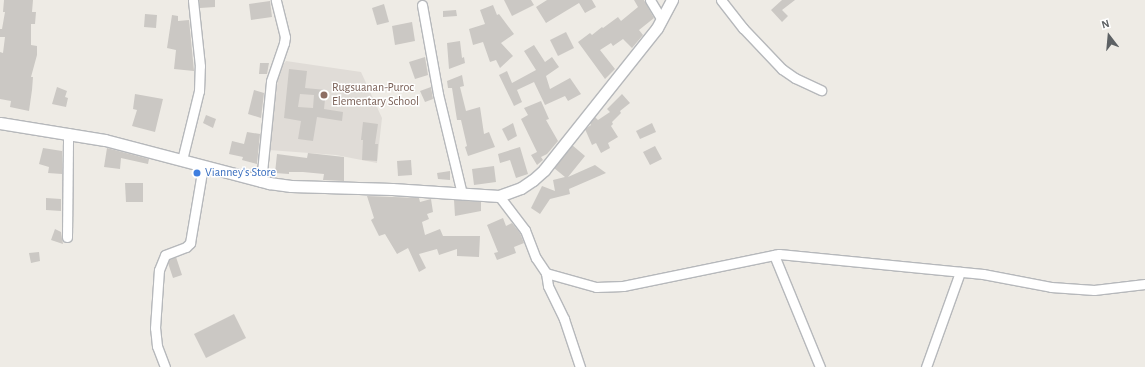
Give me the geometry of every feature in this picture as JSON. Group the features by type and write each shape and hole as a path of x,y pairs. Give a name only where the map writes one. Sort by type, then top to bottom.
{"street":[{"path":"182,160 199,91 200,66 193,0"},
{"path":"262,182 271,81 285,37 276,0"},
{"path":"650,0 662,20"},
{"path":"0,122 105,140 262,182 291,186 392,189 499,196 521,188 544,170 662,20 672,0"},
{"path":"721,0 748,33 782,69 795,78 821,90"},
{"path":"422,5 438,94 462,194"},
{"path":"68,133 68,238"},
{"path":"165,367 157,346 155,328 159,270 164,255 186,247 190,243 204,166"},
{"path":"499,196 522,226 536,258 546,273 547,282 564,319 580,367"},
{"path":"546,273 596,287 610,288 774,255 983,274 1051,288 1094,290 1145,284"},
{"path":"774,255 820,367"},
{"path":"926,367 960,272"}],"shaded area":[{"name":"Rugsuanan-Puroc Elementary School","path":"286,61 361,72 382,118 377,163 336,155 269,150 279,70"}],"building":[{"path":"4,0 33,0 32,12 36,12 35,24 31,24 31,45 37,46 37,55 31,77 33,77 29,111 10,107 11,101 0,99 0,52 3,53 5,37 0,37 0,29 2,29 5,12 3,12"},
{"path":"199,0 215,0 215,7 200,8"},
{"path":"504,0 531,0 534,5 512,16"},
{"path":"547,0 592,0 596,7 585,13 579,3 546,23 536,7"},
{"path":"634,0 644,0 654,18 639,30 643,35 632,48 623,39 613,46 611,43 600,50 615,69 605,79 578,42 590,33 592,35 618,17 621,21 638,7"},
{"path":"782,0 795,0 782,10 788,16 782,22 771,10"},
{"path":"270,1 272,17 251,20 249,4"},
{"path":"384,4 389,22 377,25 372,8"},
{"path":"493,5 497,15 499,14 514,34 501,43 513,56 500,68 496,60 490,62 483,42 473,45 469,29 485,24 480,10"},
{"path":"456,10 457,16 443,17 443,11"},
{"path":"145,14 157,15 156,28 144,27"},
{"path":"172,15 178,16 178,21 189,20 194,71 174,69 176,50 167,48"},
{"path":"412,22 415,41 395,45 392,26"},
{"path":"566,32 574,48 558,56 550,40"},
{"path":"460,41 462,58 464,57 465,63 449,69 447,43"},
{"path":"534,45 545,62 552,57 559,67 546,76 550,89 570,78 581,94 568,101 565,96 545,105 534,82 517,90 522,102 514,106 499,75 507,71 512,83 536,70 524,51"},
{"path":"425,57 428,75 415,79 409,62"},
{"path":"260,63 269,63 267,74 259,74"},
{"path":"289,69 307,71 305,88 326,90 324,109 343,112 342,121 317,117 313,141 298,139 301,121 284,118","holes":["300,94 314,95 313,108 298,107"]},
{"path":"462,75 464,86 460,87 466,111 480,107 484,134 489,132 495,147 468,156 465,147 467,146 461,120 457,120 452,88 448,88 447,81"},
{"path":"57,87 67,91 65,97 68,98 66,107 52,104"},
{"path":"431,87 433,99 425,102 420,91"},
{"path":"254,90 264,93 261,118 248,114"},
{"path":"135,94 163,99 155,132 132,126 137,110 133,109"},
{"path":"622,94 630,103 620,111 621,113 612,122 613,124 611,126 618,137 608,143 610,148 601,153 596,143 592,145 585,129 591,125 590,123 595,117 598,120 610,112 607,109"},
{"path":"541,101 549,119 546,120 558,141 547,154 541,157 543,160 537,165 531,155 537,152 521,119 528,115 524,108"},
{"path":"206,115 216,119 213,128 203,123"},
{"path":"363,122 378,124 375,144 378,144 377,161 362,160 363,140 361,140"},
{"path":"513,123 517,136 508,141 502,129"},
{"path":"652,123 656,132 640,139 636,131"},
{"path":"247,132 260,134 257,164 242,160 243,157 229,154 232,141 244,144"},
{"path":"572,145 585,156 568,177 595,165 606,173 569,189 570,194 550,199 540,214 531,208 542,186 555,191 553,180 565,177 554,168"},
{"path":"655,146 662,159 650,165 643,152"},
{"path":"520,147 528,174 516,178 510,160 500,163 498,154"},
{"path":"43,148 62,151 62,174 48,173 49,167 39,164"},
{"path":"107,148 149,159 148,164 121,158 120,169 104,167"},
{"path":"308,153 344,157 344,181 323,180 324,174 303,172 289,172 289,174 275,173 277,154 307,158"},
{"path":"411,160 412,175 398,176 397,161"},
{"path":"494,166 496,182 474,185 472,169"},
{"path":"450,171 450,180 438,179 437,173"},
{"path":"125,183 143,183 143,202 126,202"},
{"path":"367,196 419,198 420,202 431,199 433,212 427,214 429,219 422,222 425,235 440,229 443,236 480,236 479,257 457,256 457,249 439,255 437,249 419,254 426,268 419,272 408,248 397,254 385,234 379,236 371,220 374,218"},
{"path":"46,198 61,199 61,211 46,210"},
{"path":"454,200 481,202 481,211 455,216"},
{"path":"503,218 506,226 512,223 520,233 524,243 514,247 516,253 497,260 494,253 498,252 487,225"},
{"path":"55,229 61,232 63,244 51,240"},
{"path":"39,252 40,261 31,263 29,253"},
{"path":"176,257 182,275 173,278 168,263"},
{"path":"234,314 246,338 206,358 194,334"}],"place":[{"name":"Rugsuanan-Puroc Elementary School","path":"324,95"},
{"name":"Vianney's Store","path":"197,173"}]}
